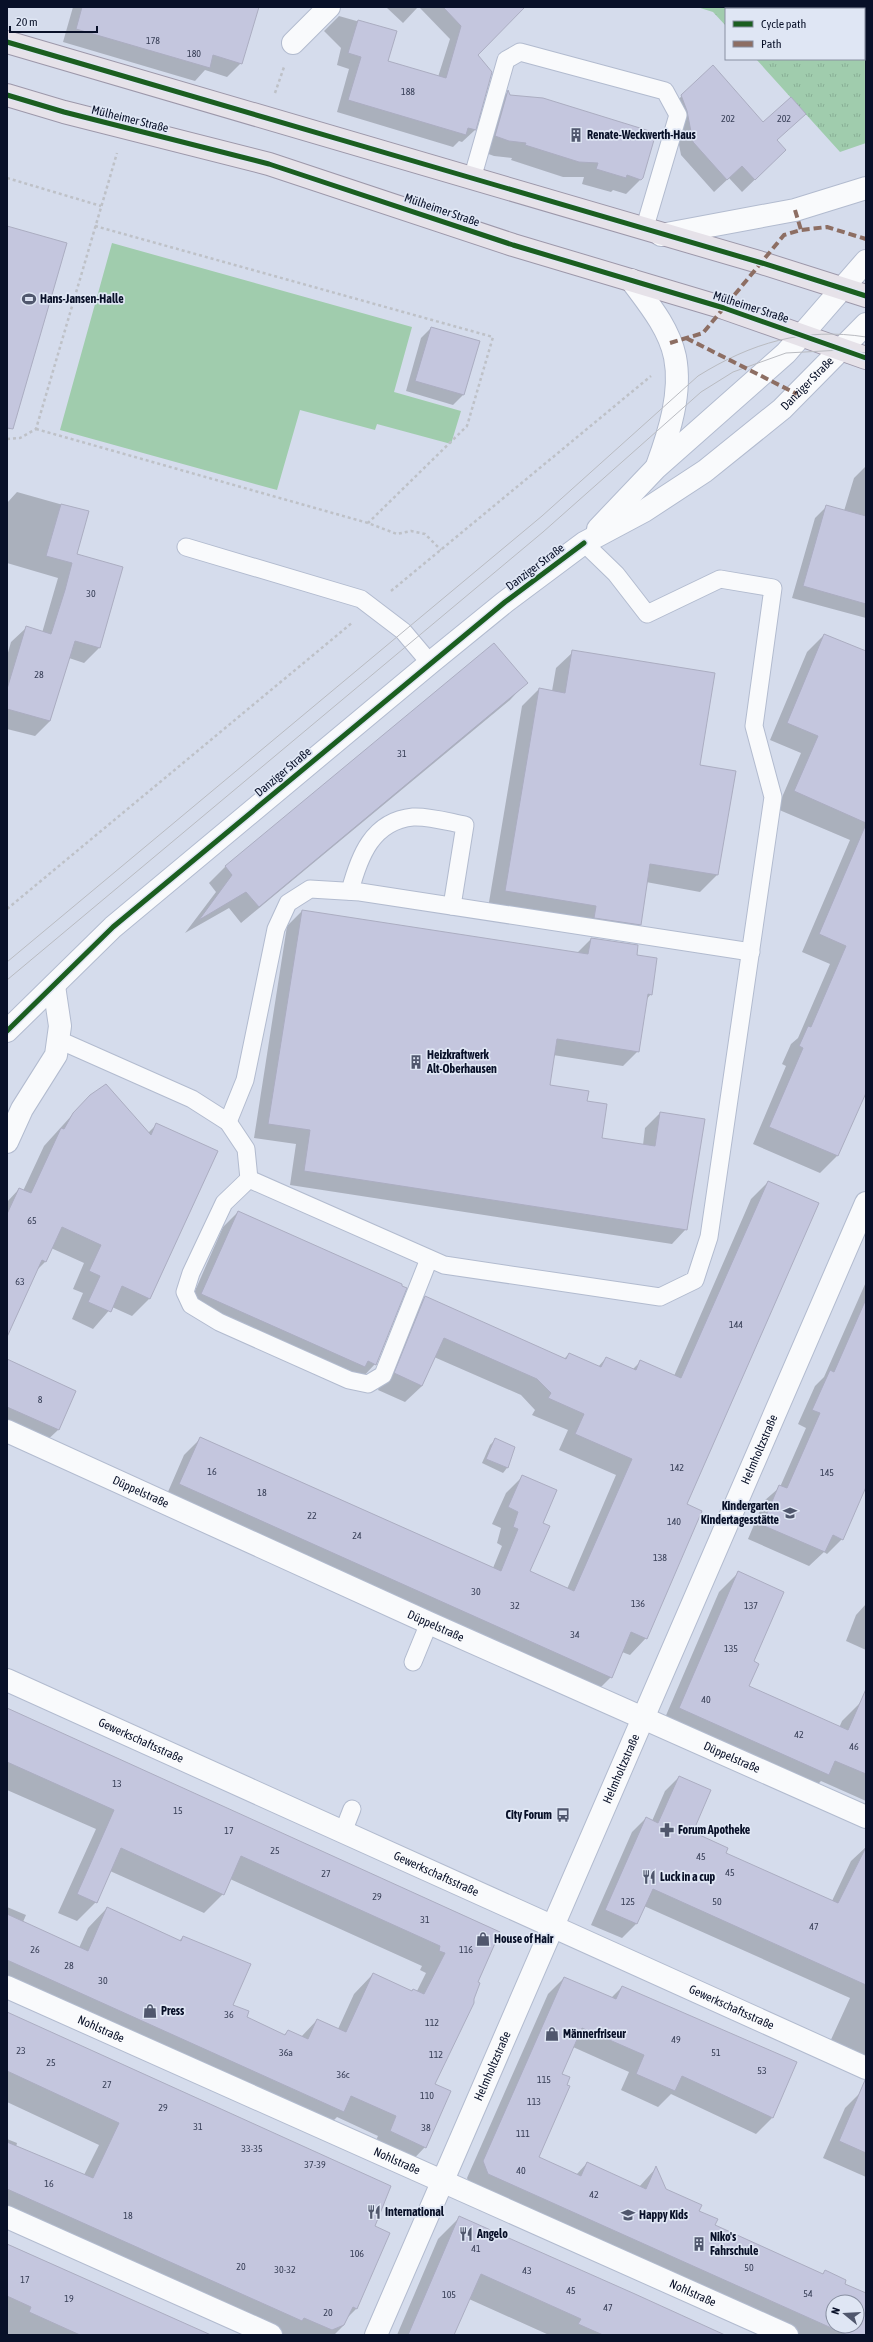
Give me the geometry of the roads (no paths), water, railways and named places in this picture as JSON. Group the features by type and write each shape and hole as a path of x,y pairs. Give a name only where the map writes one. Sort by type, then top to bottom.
{"main road":[{"path":"7,42 266,117 866,296"},
{"name":"Mülheimer Straße","path":"7,95 125,128 268,164 513,245 804,335 866,358"}],"street":[{"path":"293,43 330,7"},
{"path":"653,232 796,210 866,188"},
{"name":"Danziger Straße","path":"584,543 656,468 761,376 804,335 866,261"},
{"path":"630,280 662,325 675,358 676,395 665,443 656,468"},
{"name":"Danziger Straße","path":"7,1031 113,927 430,663 505,602 584,543 644,511 705,470 782,409 842,350 866,324"},
{"path":"7,1142 22,1109 51,1066 59,1040 58,1014 54,986"},
{"name":"Helmholtzstraße","path":"376,2335 866,1203"},
{"name":"Düppelstraße","path":"7,1431 429,1623 866,1817"},
{"name":"Gewerkschaftsstraße","path":"7,1680 343,1832 525,1912 552,1927 866,2068"},
{"name":"Nohlstraße","path":"7,1987 787,2335"},
{"path":"7,2217 271,2335"}],"lane":[{"path":"472,179 506,60 520,52 665,91 678,115 653,232"},
{"path":"249,1179 444,1265 660,1297 695,1280 709,1237 773,797 754,726 773,588 720,579 647,614 616,574 584,543"},
{"path":"186,547 361,599 403,631 430,663"},
{"path":"350,891 357,863 370,841 389,824 414,817 465,825 452,906"},
{"path":"228,1122 245,1080 276,930 288,903 310,889 350,891 750,952"},
{"path":"59,1040 192,1099 228,1122 246,1149 249,1179"},
{"path":"249,1179 224,1203 191,1273 185,1292 191,1305 219,1322 342,1376 368,1384 383,1375 429,1259"},
{"path":"413,1662 429,1623"},
{"path":"343,1832 352,1809"}],"tram line":[{"path":"7,962 542,516 698,376 718,364 738,355 779,340 821,334 843,334 866,337"},
{"path":"7,980 543,532 701,392 733,372 786,353 842,350 866,353"}],"place":[{"name":"Renate-Weckwerth-Haus","path":"576,135"},
{"name":"Hans-Jansen-Halle","path":"29,299"},
{"name":"Heizkraftwerk Alt-Oberhausen","path":"416,1062"},
{"name":"Kindergarten Kindertagesstätte","path":"790,1513"},
{"name":"City Forum","path":"563,1815"},
{"name":"Forum Apotheke","path":"667,1830"},
{"name":"Luck in a cup","path":"649,1877"},
{"name":"House of Hair","path":"483,1939"},
{"name":"Press","path":"150,2011"},
{"name":"Männerfriseur","path":"552,2034"},
{"name":"International","path":"374,2212"},
{"name":"Happy Kids","path":"628,2215"},
{"name":"Angelo","path":"466,2234"},
{"name":"Niko's Fahrschule","path":"699,2244"}]}
